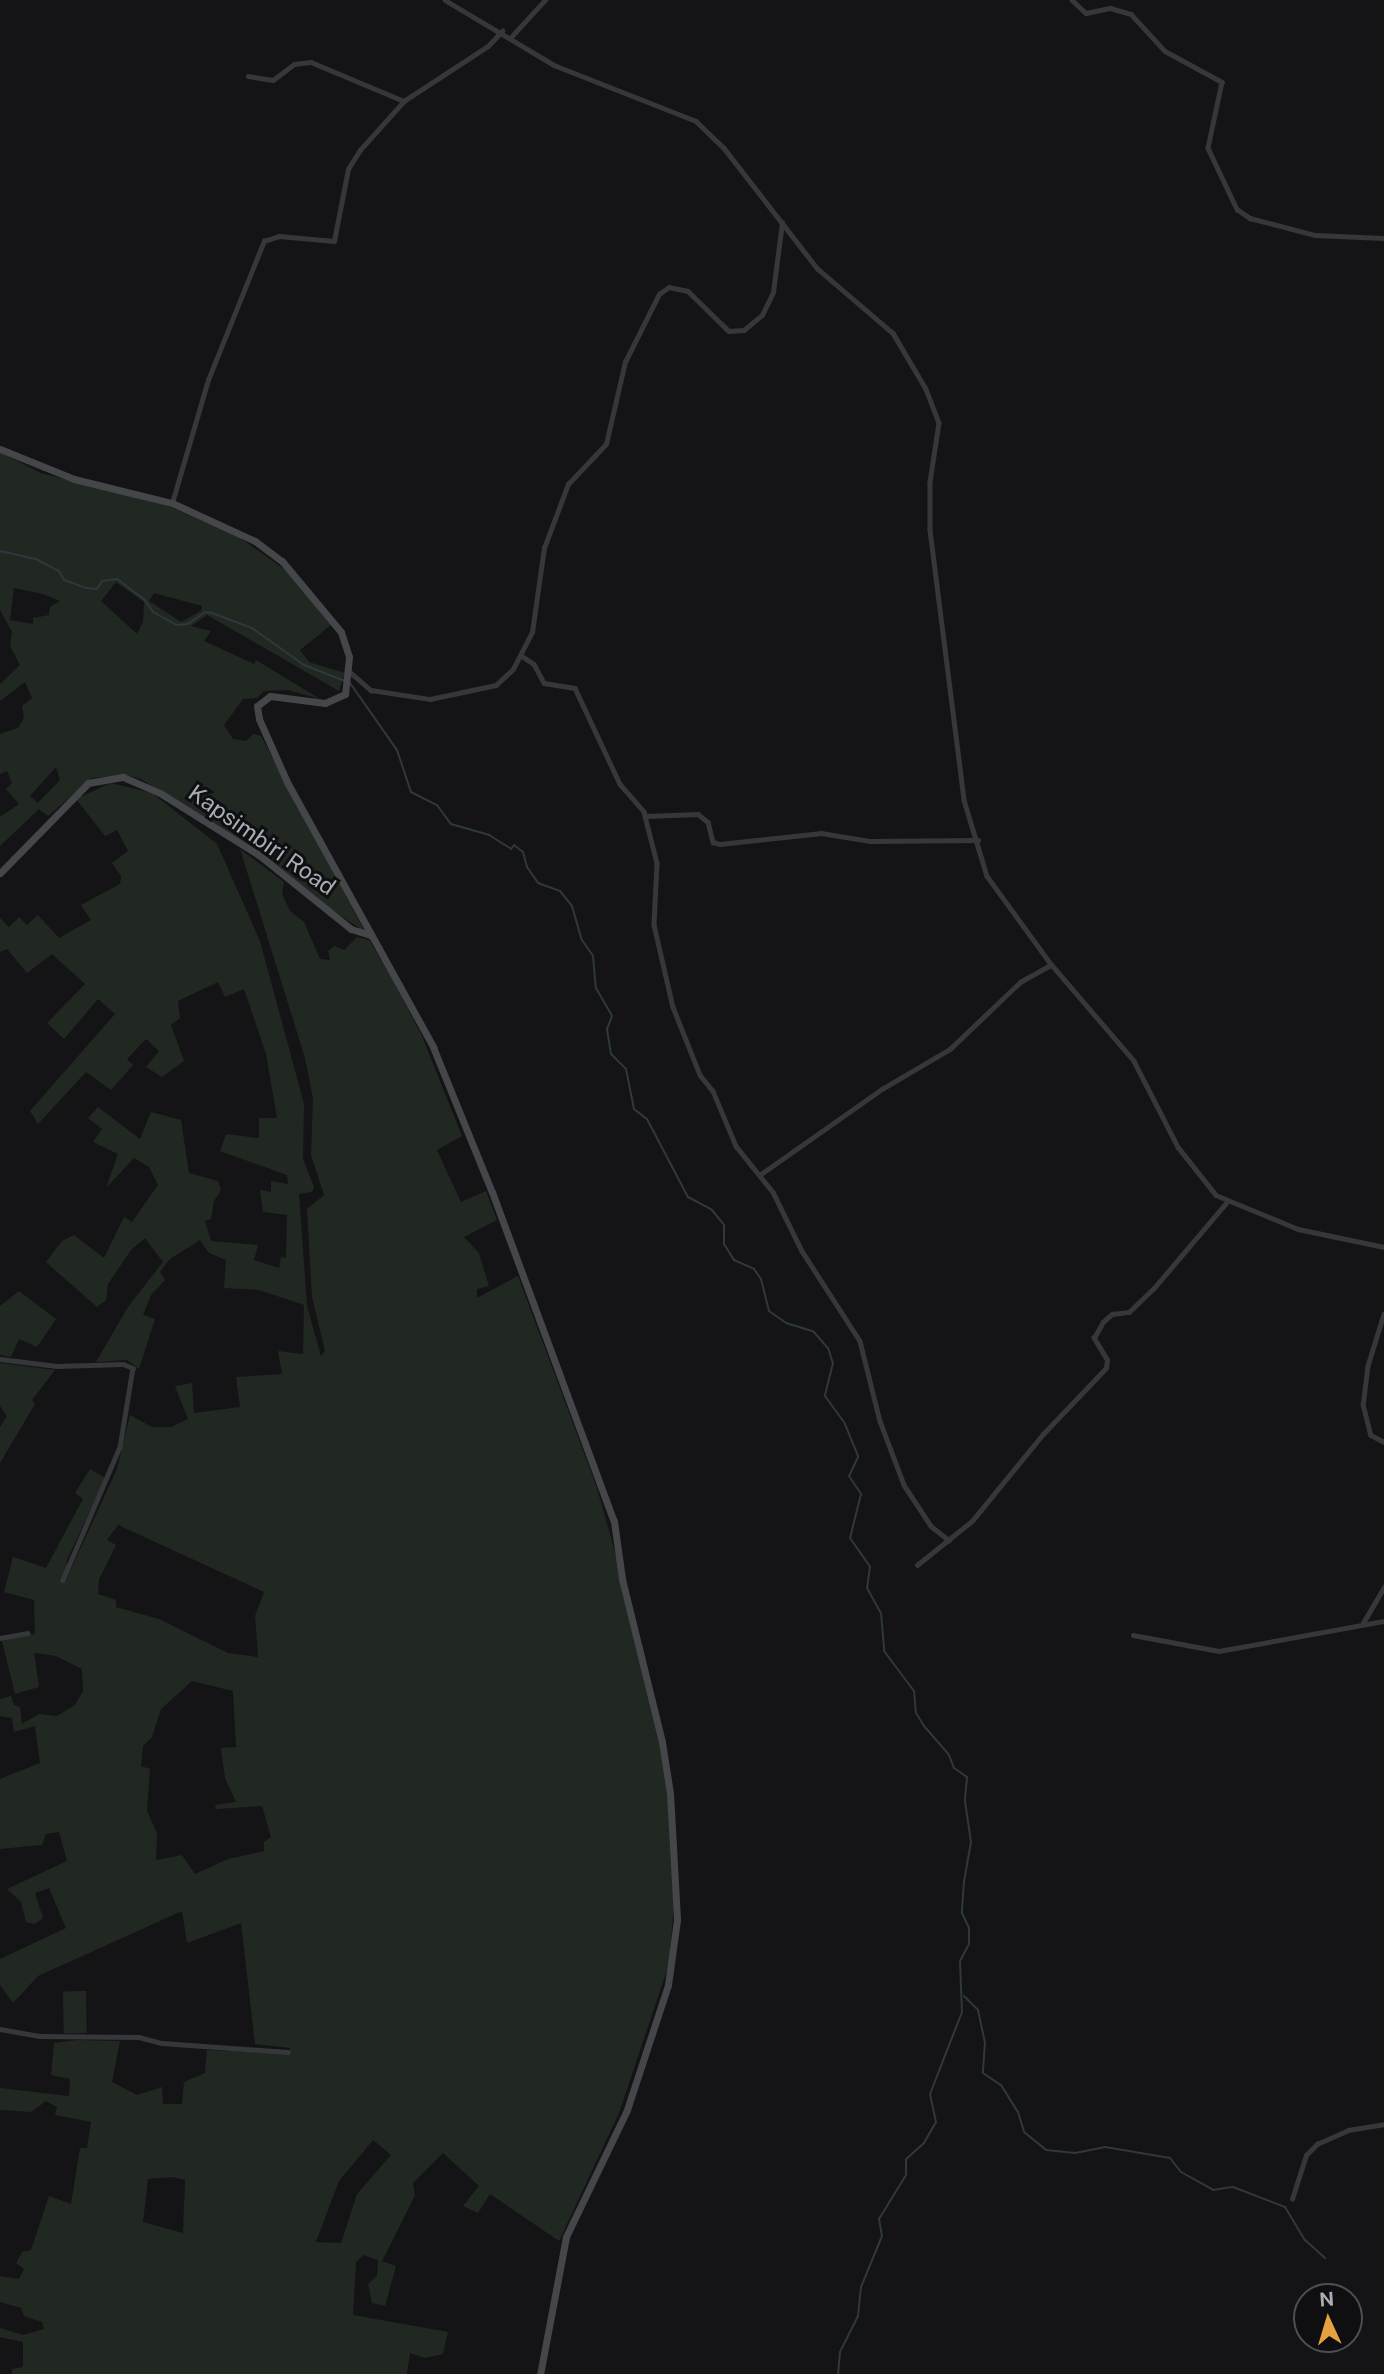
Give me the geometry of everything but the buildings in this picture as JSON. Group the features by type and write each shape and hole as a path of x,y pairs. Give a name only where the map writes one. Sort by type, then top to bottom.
{"street":[{"path":"445,0 583,78 696,121 724,148 818,269 893,333 934,408 939,438 930,482 930,530 964,800 987,876 1051,964 1134,1061 1193,1171 1226,1203 1298,1229 1384,1247"},
{"path":"512,36 545,0"},
{"path":"1073,0 1086,13 1110,8 1130,14 1165,51 1222,82 1208,148 1237,209 1250,218 1315,235 1384,237"},
{"path":"173,503 208,380 264,241 279,236 334,241 348,169 404,101 488,46 502,31"},
{"path":"248,76 273,80 294,64 311,62 404,101"},
{"path":"349,679 372,690 430,699 496,685 522,656 532,632 549,534 568,485 606,444 625,362 659,294 669,287 688,291 729,331 744,330 762,314 773,292 782,223"},
{"path":"0,450 74,479 173,503 255,541 282,561 341,632 349,679 345,694 325,703 270,696 259,702 258,713 287,782 433,1047 492,1192 610,1510 670,1793 677,1920 668,1985 627,2110 566,2237 540,2374"},
{"path":"522,656 534,664 544,683 575,688 620,785 646,816 657,863 654,925 673,1007 700,1075 713,1091 736,1146 761,1174 802,1251 860,1342 880,1421 904,1485 931,1526 949,1540"},
{"name":"Kapsimbiri Road","path":"0,873 88,783 124,777 154,790 259,855 351,929 371,934"},
{"path":"646,816 698,814 708,822 713,842 720,844 821,834 870,841 978,840"},
{"path":"761,1174 882,1089 950,1049 1020,982 1051,964"},
{"path":"917,1565 983,1508 1043,1434 1106,1367 1107,1360 1094,1338 1103,1322 1112,1314 1129,1312 1154,1288 1226,1203"},
{"path":"1384,1314 1368,1366 1363,1404 1371,1435 1384,1442"},
{"path":"0,1359 57,1366 122,1364 133,1368 120,1447 63,1580"},
{"path":"1363,1623 1384,1587"},
{"path":"1133,1635 1219,1651 1384,1621"},
{"path":"0,1638 28,1633"},
{"path":"0,2029 39,2036 139,2037 162,2043 288,2052"},
{"path":"1292,2199 1306,2155 1317,2144 1348,2130 1384,2124"}],"shaded area":[{"path":"0,452 41,473 170,507 239,537 288,572 331,625 300,650 309,662 345,673 339,691 207,615 191,626 211,631 204,641 254,664 256,660 320,699 288,690 264,691 257,698 243,699 224,725 233,739 246,741 253,734 261,736 365,932 316,899 273,861 141,779 126,775 92,778 48,816 39,809 0,846 0,817 19,804 6,789 12,783 7,771 0,774 0,734 18,728 24,718 22,706 32,698 25,682 0,701 0,684 20,665 10,646 12,632 0,610","holes":["116,582 144,602 143,622 137,634 101,601","14,588 43,594 60,601 50,607 49,615 33,618 33,624 10,620","154,593 202,606 201,611 181,622 149,601","56,767 60,780 38,803 30,796"]},
{"path":"111,783 152,793 217,844 260,941 304,1104 303,1159 314,1187 312,1192 299,1194 307,1306 321,1356 325,1351 312,1297 307,1209 324,1195 311,1155 313,1098 305,1058 240,849 284,882 282,894 290,911 304,922 320,959 330,960 328,951 334,946 344,950 357,937 369,940 421,1034 462,1136 437,1150 461,1202 486,1191 497,1220 464,1237 479,1253 489,1286 477,1289 477,1298 518,1276 597,1488 641,1645 669,1795 675,1893 669,1964 619,2113 559,2241 490,2194 478,2213 463,2206 479,2186 443,2153 413,2183 415,2195 382,2261 396,2266 385,2306 372,2303 368,2284 377,2276 378,2260 364,2255 356,2262 353,2315 448,2332 443,2354 425,2358 410,2353 407,2374 12,2374 12,2369 23,2367 23,2342 0,2337 0,2328 23,2335 44,2329 42,2322 24,2316 21,2308 0,2302 0,2276 19,2279 24,2269 16,2263 22,2252 31,2250 49,2196 71,2204 80,2148 87,2148 91,2122 55,2115 57,2107 46,2101 31,2112 0,2110 0,2088 69,2096 70,2079 51,2075 54,2043 77,2040 120,2041 112,2082 137,2095 162,2087 163,2104 182,2104 184,2082 205,2073 207,2050 290,2054 290,2048 255,2044 241,1923 187,1943 182,1911 38,1976 13,2003 0,1985 0,1959 66,1928 49,1888 35,1893 43,1918 35,1924 26,1922 21,1902 7,1889 67,1861 59,1832 46,1834 42,1845 0,1849 0,1779 40,1763 35,1726 14,1732 12,1718 0,1716 0,1699 11,1696 14,1705 20,1707 22,1724 39,1714 57,1716 75,1705 83,1691 82,1669 56,1656 34,1653 39,1687 15,1694 2,1641 35,1634 34,1600 4,1592 13,1557 46,1568 83,1499 75,1493 90,1469 105,1478 67,1560 65,1582 117,1469 130,1415 152,1427 171,1427 188,1419 175,1386 192,1383 194,1413 240,1407 236,1377 282,1374 278,1351 303,1354 304,1305 259,1290 224,1288 226,1260 209,1253 200,1240 170,1259 160,1272 165,1280 151,1295 143,1315 155,1319 139,1369 127,1360 96,1362 128,1307 163,1262 145,1238 131,1250 108,1284 106,1300 97,1307 46,1262 62,1241 74,1235 104,1258 124,1217 132,1222 158,1185 149,1167 134,1158 106,1188 118,1154 93,1142 102,1129 88,1118 98,1107 140,1139 151,1112 181,1120 189,1173 218,1181 221,1190 214,1201 211,1219 205,1221 211,1241 258,1245 254,1260 279,1268 281,1257 286,1258 287,1215 263,1212 260,1190 271,1192 271,1181 288,1184 287,1175 220,1151 226,1134 259,1138 259,1118 277,1118 266,1054 244,989 225,997 218,982 178,1001 180,1018 171,1025 184,1061 162,1077 146,1067 159,1051 146,1039 127,1059 133,1065 111,1090 86,1072 38,1124 30,1111 115,1014 98,999 64,1039 47,1023 85,984 52,954 27,973 7,949 0,952 0,918 9,927 19,917 27,925 38,915 59,938 91,920 81,905 120,884 121,876 112,863 128,851 117,830 105,836 76,799","holes":["118,1525 264,1592 255,1616 258,1657 228,1653 159,1619 116,1607 116,1600 98,1594 99,1579 116,1545 107,1540","192,1681 233,1691 236,1747 221,1748 225,1778 236,1802 215,1805 216,1809 262,1806 271,1837 264,1842 264,1851 228,1859 195,1874 182,1855 156,1860 157,1833 147,1811 150,1769 141,1766 143,1746 152,1737 161,1709","373,2140 391,2155 357,2194 341,2243 316,2242 339,2181","173,2177 185,2180 183,2233 143,2222 148,2179"]},
{"path":"19,1291 56,1319 37,1347 19,1339 11,1357 0,1355 0,1306"},
{"path":"0,1363 55,1370 32,1400 35,1404 0,1463 0,1427 7,1416 0,1406"},
{"path":"63,1991 86,1991 87,2033 64,2033"}],"waterway":[{"path":"0,551 36,559 59,571 64,580 86,588 97,589 102,581 117,579 144,599 153,612 176,625 188,624 205,612 252,628 304,665 345,681"},
{"path":"350,683 397,750 411,792 437,805 451,824 489,835 511,849 514,845 523,852 527,867 538,883 560,891 572,906 582,940 593,956 596,988 612,1016 607,1029 611,1054 626,1069 634,1109 647,1119 688,1197 712,1210 724,1225 724,1244 734,1260 754,1269 761,1279 769,1311 786,1323 813,1331 828,1348 833,1363 825,1396 845,1424 858,1457 849,1476 861,1494 850,1538 870,1567 867,1588 881,1613 884,1651 914,1691 916,1713 924,1726 949,1755 954,1768 967,1777 965,1801 971,1842 962,1913 969,1928 969,1944 960,1961 962,2012 930,2094 936,2122 924,2143 906,2159 906,2175 879,2219 882,2236 861,2287 858,2316 840,2352 838,2374"},
{"path":"964,1996 978,2010 985,2042 983,2073 1001,2085 1018,2112 1024,2132 1046,2150 1075,2153 1105,2147 1170,2158 1181,2172 1213,2190 1233,2187 1285,2207 1305,2240 1325,2258"}]}
